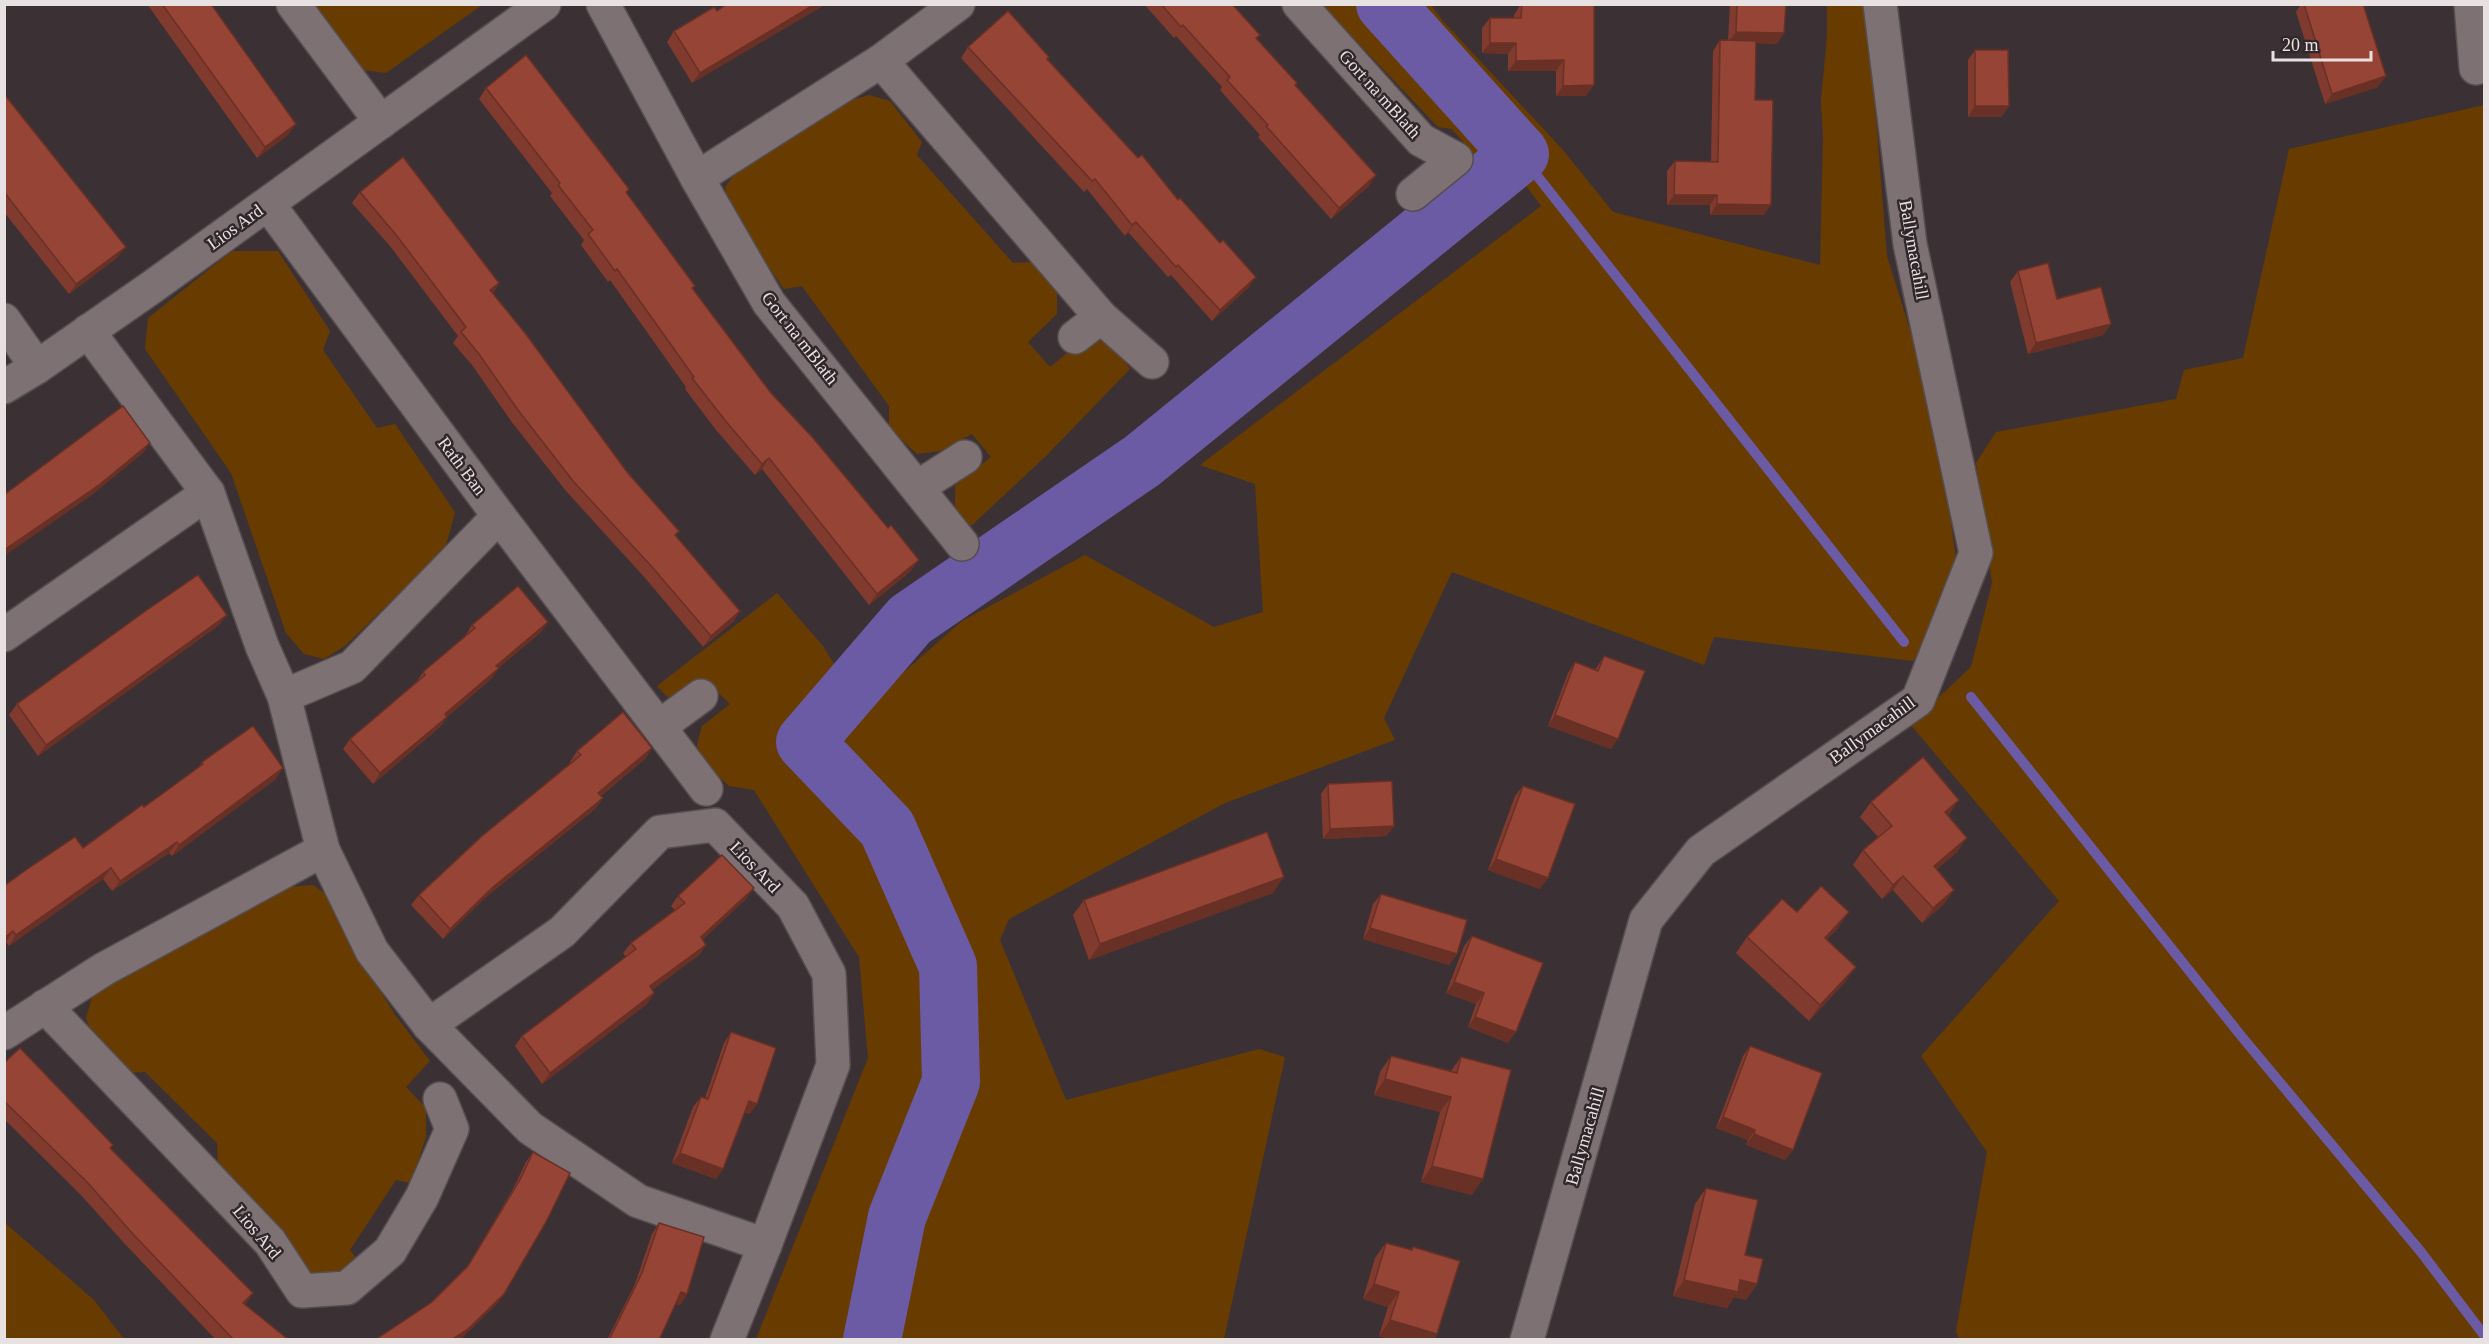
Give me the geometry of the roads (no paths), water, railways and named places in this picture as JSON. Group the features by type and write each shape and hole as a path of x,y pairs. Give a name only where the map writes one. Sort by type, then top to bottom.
{"street":[{"path":"293,4 381,122 544,4"},
{"name":"Gort na mBlath","path":"603,4 697,178 769,303 962,544"},
{"path":"697,178 881,60 958,4"},
{"name":"Gort na mBlath","path":"1299,4 1421,140 1456,159 1413,194"},
{"name":"Ballymacahill","path":"1527,1340 1647,920 1701,852 1918,700 1976,553 1910,244 1880,4"},
{"path":"2471,4 2476,68"},
{"path":"881,60 1101,317 1152,362"},
{"name":"Lios Ard","path":"4,387 88,332 381,122"},
{"name":"Rath Ban","path":"268,204 499,516 706,789"},
{"path":"1076,337 1101,317"},
{"path":"4,320 37,367"},
{"path":"88,332 208,493 262,646 284,696 323,850 372,951 429,1025 530,1128 638,1201 765,1245"},
{"path":"918,487 965,457"},
{"path":"4,635 208,493"},
{"path":"284,696 352,667 499,516"},
{"path":"660,726 701,696"},
{"name":"Lios Ard","path":"429,1025 562,932 660,832 715,825 793,906 829,974 833,1065 727,1340"},
{"path":"4,1033 104,969 323,850"},
{"name":"Lios Ard","path":"45,1006 270,1242 302,1291 348,1288 390,1251 422,1197 452,1129 440,1099"}],"waterway":[{"path":"872,1340 897,1217 951,1082 948,966 887,828 805,742 910,620 1142,461 1520,154 1385,4"},
{"path":"1520,154 1904,642"},
{"path":"1971,697 2242,1037 2421,1252 2484,1335"}]}
